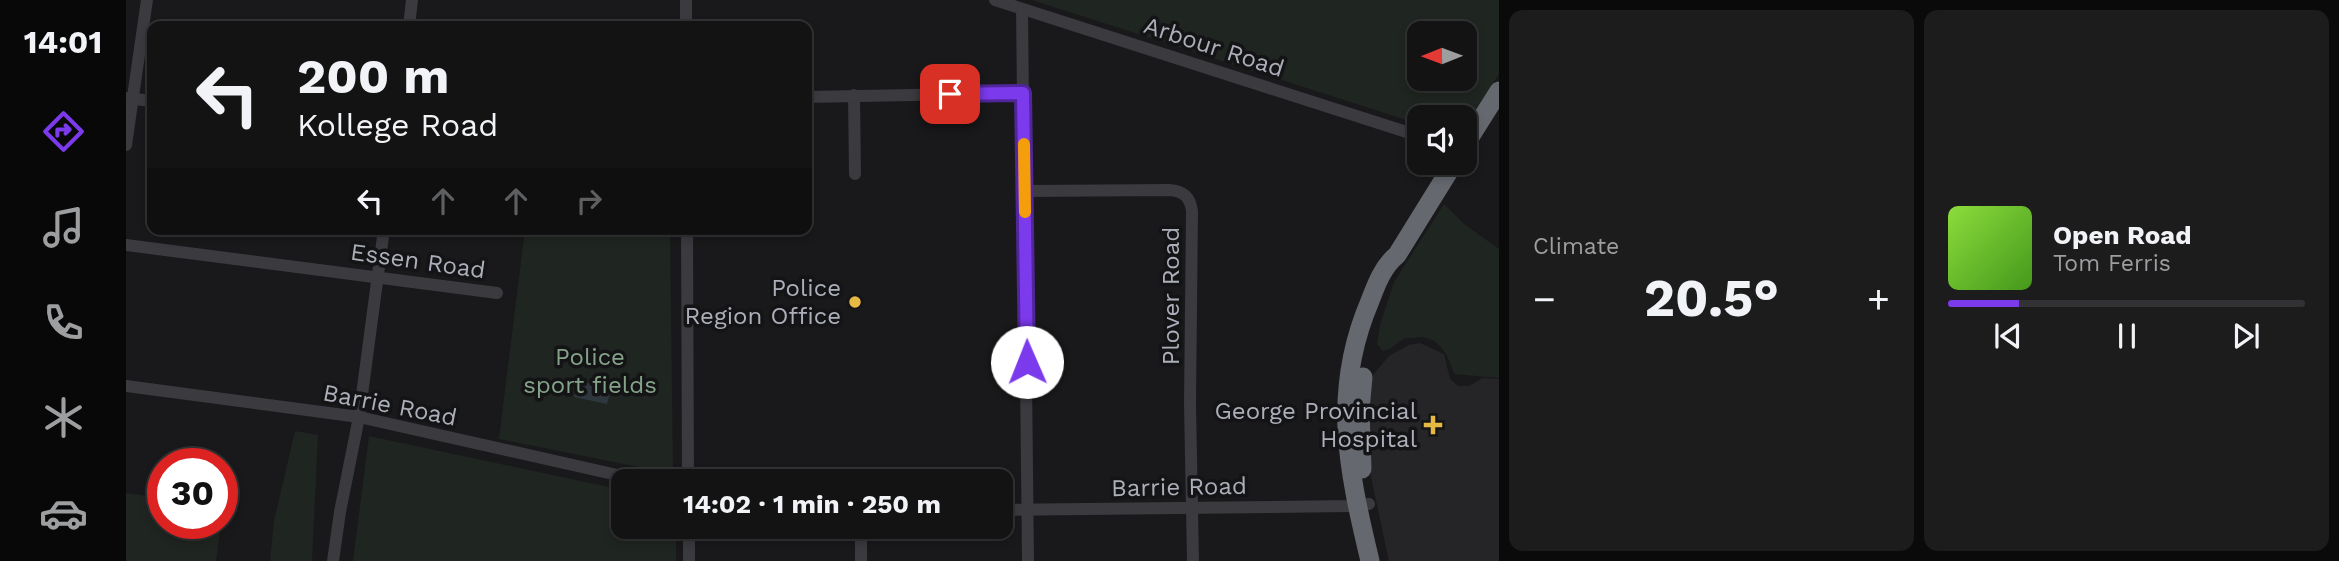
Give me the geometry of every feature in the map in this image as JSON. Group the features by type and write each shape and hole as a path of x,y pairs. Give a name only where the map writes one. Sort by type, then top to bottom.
{"highway":[{"path":"1477,126 1499,91"},
{"path":"1381,561 1349,468 1346,433 1351,363 1359,328 1383,271 1397,255 1447,175"},
{"path":"1363,505 1370,561"}],"street":[{"path":"126,145 129,98 147,0"},
{"path":"410,21 412,0"},
{"path":"686,0 686,21"},
{"name":"Arbour Road","path":"995,0 1407,132"},
{"path":"1022,9 1028,561"},
{"path":"812,97 1023,93"},
{"path":"854,96 855,174"},
{"path":"129,98 147,100"},
{"name":"Plover Road","path":"1025,191 1169,190 1182,192 1189,199 1192,211 1190,404 1193,561"},
{"path":"333,561 359,417 383,235"},
{"path":"687,235 688,469"},
{"name":"Essen Road","path":"126,245 497,293"},
{"name":"Barrie Road","path":"126,386 359,417 611,474"},
{"name":"Barrie Road","path":"1013,510 1363,505"},
{"path":"689,539 689,561"},
{"path":"861,539 861,561"}],"shaded area":[{"name":"George Provincial Hospital","path":"1420,343 1444,354 1450,379 1458,386 1469,386 1483,378 1499,379 1499,561 1389,561 1368,463 1367,387 1372,376 1389,356 1409,345"},
{"path":"578,381 611,388 607,404 574,397"}],"green space":[{"path":"1032,0 1499,0 1499,74 1477,109 1477,105 1407,105 1407,120"},
{"path":"1444,204 1464,224 1499,249 1499,378 1454,374 1441,347 1422,337 1406,338 1383,351 1377,344 1380,325 1394,282"},
{"name":"Police sport fields","path":"524,235 670,235 673,469 648,469 499,439"},
{"path":"295,431 318,435 312,561 270,561 274,521"},
{"name":"Police sport fields","path":"369,436 611,487 611,539 676,539 676,561 353,561"},
{"path":"126,493 147,496 147,539 219,539 216,561 126,561"}],"slow traffic":[{"path":"1024,144 1025,212"}],"place":[{"name":"Police Region Office","path":"855,302"},
{"name":"George Provincial Hospital","path":"1433,425"}],"route":[{"path":"950,94 1023,93 1027,362"}]}
